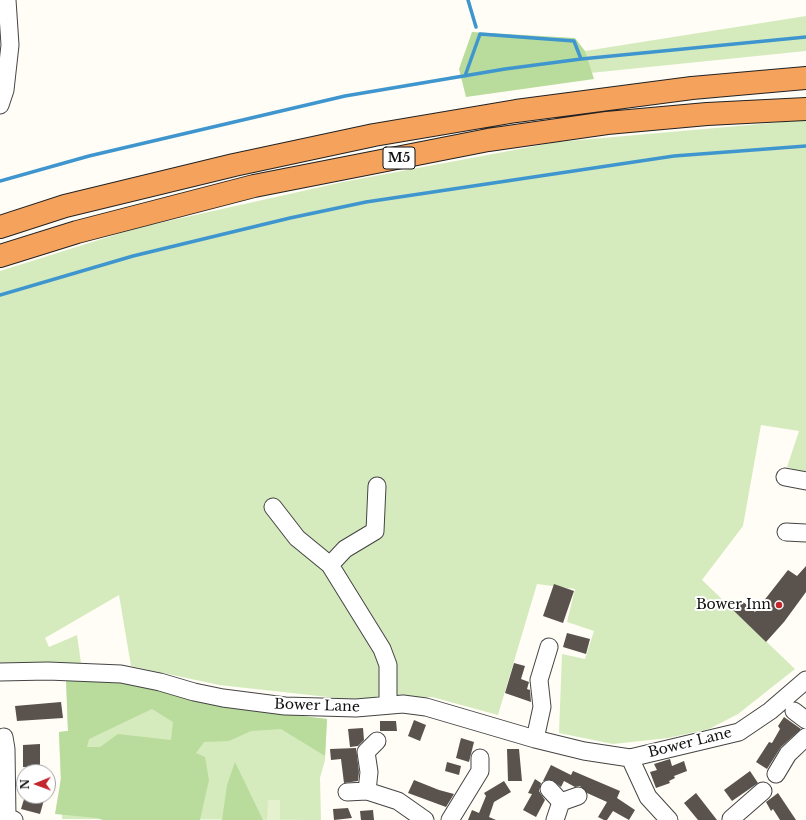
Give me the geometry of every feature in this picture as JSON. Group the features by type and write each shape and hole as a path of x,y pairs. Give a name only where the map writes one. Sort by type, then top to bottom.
{"highway":[{"name":"M5","path":"0,227 80,202 234,165 374,135 516,111 692,88 806,78"},
{"name":"M5","path":"0,256 77,232 254,186 488,140 615,123 707,114 806,109"}],"street":[{"path":"0,105 5,90 10,45 7,0"},
{"path":"785,477 806,481"},
{"path":"330,565 344,549 375,531 377,486"},
{"path":"273,507 297,538 330,565 382,648 388,665 388,705"},
{"path":"786,532 806,533"},
{"path":"535,739 542,707 539,680 549,647"},
{"name":"Bower Lane","path":"0,672 48,671 121,674 223,698 286,706 356,708 403,704 426,707 535,739 584,751 630,758 702,739 726,736 739,732 770,711 806,680"},
{"path":"7,736 8,819"},
{"path":"776,774 788,754 806,737"},
{"path":"366,748 369,772 367,792"},
{"name":"Bower Lane","path":"630,758 652,799 669,820"},
{"path":"450,820 483,767"},
{"path":"549,789 561,802"},
{"path":"742,816 763,791"},
{"path":"347,792 367,792 398,801 425,820"},
{"path":"561,802 578,796"},
{"path":"555,820 561,802"}],"green space":[{"path":"806,16 806,51 590,73 585,51"},
{"path":"472,32 575,38 585,51 594,79 466,97 459,69"},
{"path":"806,120 806,473 787,467 799,431 761,425 743,526 702,580 795,669 738,714 709,729 668,738 613,744 559,733 562,654 585,659 594,631 567,622 575,589 537,584 498,715 432,697 346,699 219,685 131,666 119,595 45,638 49,647 77,635 81,663 0,665 0,271 137,228 343,182 557,142"},
{"path":"66,679 131,683 218,706 327,719 325,760 320,778 321,820 62,819 59,732 68,731"},
{"path":"66,679 131,683 218,706 327,719 325,756 281,729 251,731 229,741 204,742 196,753 205,757 209,780 200,820 103,820 97,818 55,814 61,778 59,732 68,731","holes":["152,709 173,722 171,740 118,734 100,747 87,747 89,739"]},
{"path":"235,762 263,820 222,820 227,785"},
{"path":"268,800 280,800 280,820 267,820"}],"building":[{"name":"Bower Inn","path":"806,566 806,592 784,622 766,642 733,610 741,600 755,612 788,570 797,576"},
{"path":"554,584 574,591 563,623 543,616"},
{"path":"567,633 590,639 586,654 563,647"},
{"path":"514,663 525,666 521,679 529,682 527,689 530,690 531,702 505,693"},
{"path":"61,702 63,718 17,721 15,706"},
{"path":"784,717 801,729 781,747 767,769 756,762 769,742 772,743 780,729 778,726"},
{"path":"414,720 426,725 420,741 408,736"},
{"path":"380,721 396,721 397,731 380,731"},
{"path":"363,728 364,740 358,746 350,747 348,729"},
{"path":"461,738 474,742 469,762 456,758"},
{"path":"40,744 40,764 23,764 23,745"},
{"path":"356,748 359,772 358,781 344,783 341,759 331,760 330,749"},
{"path":"507,749 519,749 522,781 508,781"},
{"path":"670,759 672,766 684,761 687,771 674,776 675,778 669,781 670,783 656,788 650,772 657,770 654,764"},
{"path":"447,762 461,766 459,775 445,771"},
{"path":"551,765 571,775 573,771 620,791 617,798 635,810 629,820 613,811 607,820 598,817 607,802 587,793 580,786 575,787 564,781 561,787 552,780 543,781"},
{"path":"750,771 758,783 732,801 724,790"},
{"path":"535,779 541,783 539,791 545,800 536,817 523,810 532,794 528,793"},
{"path":"414,780 454,794 446,807 408,793"},
{"path":"504,781 511,792 494,802 489,817 496,820 468,820 472,810 479,813 486,796 484,793"},
{"path":"696,793 717,820 698,820 684,803"},
{"path":"778,793 796,820 780,820 773,809 771,811 766,802"},
{"path":"23,804 43,804 40,814 21,809"},
{"path":"348,808 352,818 334,820 333,809"},
{"path":"373,810 374,820 361,820 360,811"}],"waterway":[{"path":"468,0 476,27"},
{"path":"465,76 480,34 574,41 581,59"},
{"path":"0,181 89,156 345,96 505,69 581,59 806,37"},
{"path":"0,295 133,256 290,218 366,202 674,156 806,146"}],"place":[{"name":"Bower Inn","path":"779,605"}]}
